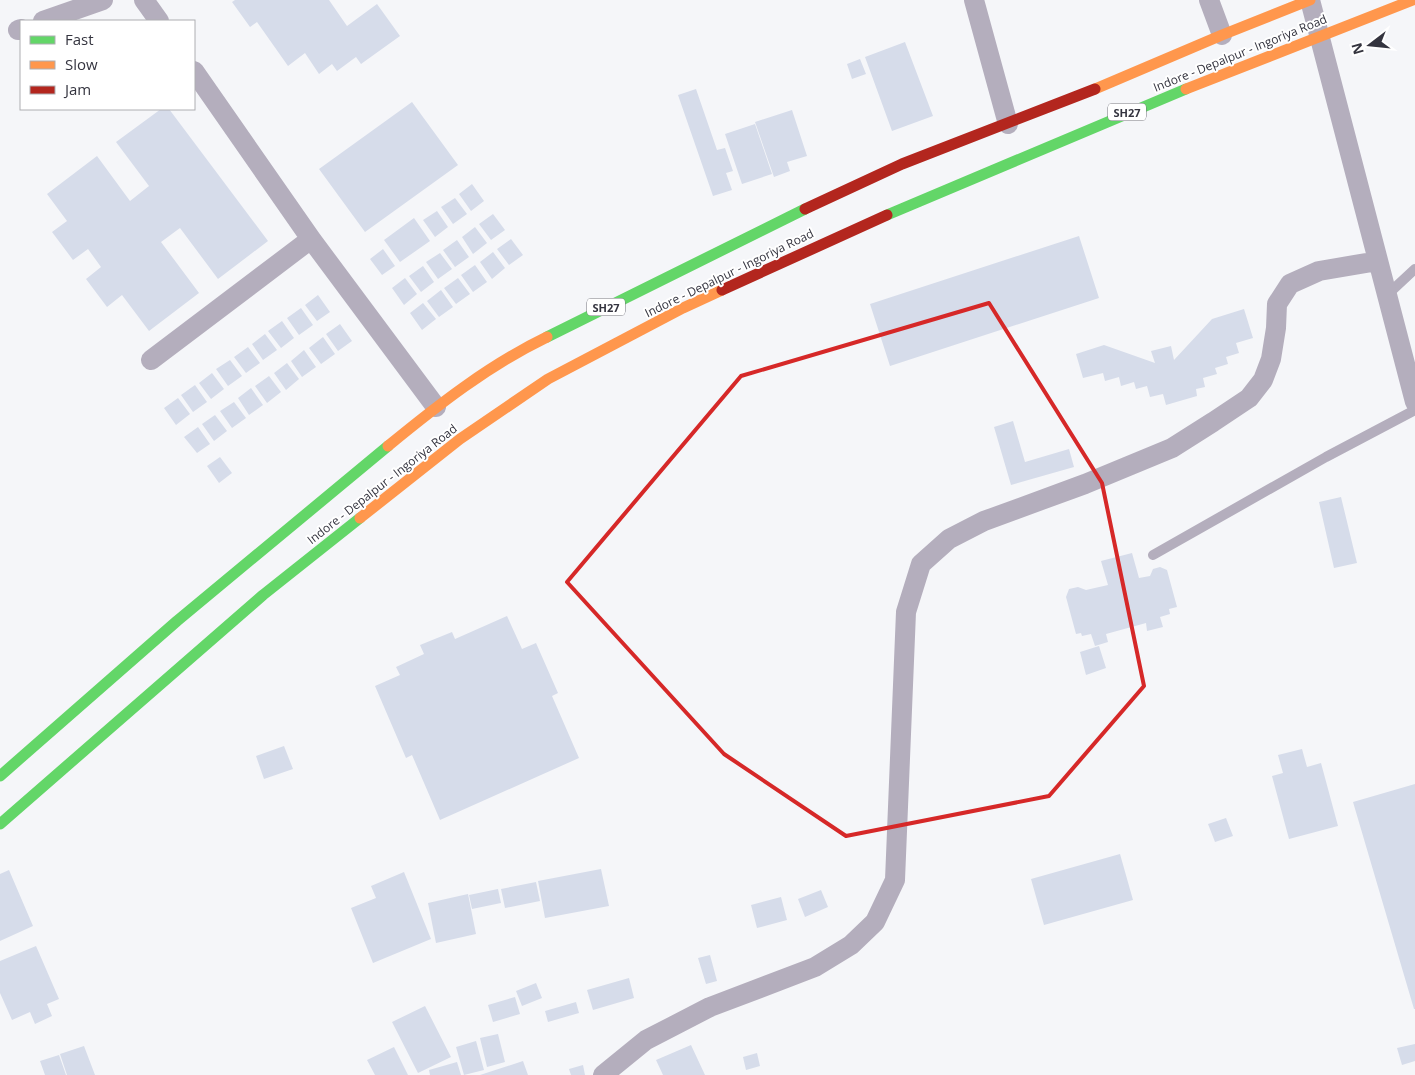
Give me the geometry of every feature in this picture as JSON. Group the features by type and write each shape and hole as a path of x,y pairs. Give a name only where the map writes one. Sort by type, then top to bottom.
{"main road":[{"name":"Indore - Depalpur - Ingoriya Road","path":"0,776 177,621 436,407 520,350 779,221 902,164 1084,94 1310,0"},
{"name":"Indore - Depalpur - Ingoriya Road","path":"0,824 263,595 460,439 548,379 683,308 844,233 1136,108 1413,0"}],"street":[{"path":"47,20 103,0"},
{"path":"144,0 158,20"},
{"path":"974,0 1008,124"},
{"path":"1209,0 1222,35"},
{"path":"1310,0 1415,402"},
{"path":"195,72 311,239 436,407"},
{"path":"150,360 311,239"},
{"path":"603,1075 646,1040 710,1007 815,966 851,945 875,922 895,880 906,612 921,564 949,539 984,522 1085,484 1172,448 1220,418 1249,398 1262,380 1271,358 1276,328 1277,304 1290,284 1319,271 1378,262"}],"lane":[{"path":"1387,295 1415,269"},
{"path":"1153,555 1326,457 1415,410"}],"highlighted area":[{"path":"989,303 1102,483 1144,686 1049,796 846,836 724,754 567,582 741,376"}],"building":[{"path":"235,0 329,0 347,26 377,4 400,36 361,64 356,57 337,71 332,64 319,74 305,53 288,66 257,22 250,27 232,2"},
{"path":"905,42 933,116 892,131 865,57"},
{"path":"860,59 866,74 852,79 847,64"},
{"path":"696,89 717,150 725,148 733,171 726,173 732,190 713,196 678,95"},
{"path":"412,102 458,165 365,232 319,169"},
{"path":"160,110 170,110 268,241 218,279 180,228 161,242 199,293 149,331 122,295 107,307 86,279 101,267 88,249 73,260 52,232 67,221 47,194 97,156 130,201 149,186 116,142"},
{"path":"792,110 807,156 787,162 790,171 774,177 755,122"},
{"path":"755,124 772,174 742,184 725,134"},
{"path":"472,184 484,201 471,211 459,194"},
{"path":"455,198 467,214 453,224 441,207"},
{"path":"437,211 448,227 435,237 423,220"},
{"path":"493,214 505,230 491,240 479,224"},
{"path":"414,218 430,241 400,262 384,240"},
{"path":"475,227 487,243 473,254 462,237"},
{"path":"1079,236 1099,298 890,366 870,304"},
{"path":"511,239 523,255 509,265 497,249"},
{"path":"457,240 469,257 455,267 443,250"},
{"path":"383,249 395,266 382,275 370,259"},
{"path":"493,252 505,268 492,279 480,262"},
{"path":"440,253 452,269 438,279 426,262"},
{"path":"475,265 487,282 473,292 461,275"},
{"path":"423,266 434,282 421,292 409,276"},
{"path":"405,278 417,294 404,305 392,288"},
{"path":"458,278 470,294 456,304 444,288"},
{"path":"441,290 453,307 439,317 427,301"},
{"path":"318,295 330,312 317,321 305,305"},
{"path":"423,303 436,319 422,330 410,313"},
{"path":"301,308 313,325 299,335 287,318"},
{"path":"1244,309 1253,338 1236,343 1239,353 1226,357 1228,364 1215,368 1217,374 1203,378 1205,387 1196,389 1197,396 1166,405 1163,394 1150,397 1147,386 1136,389 1134,382 1121,386 1119,377 1105,381 1103,373 1083,378 1076,354 1104,345 1155,363 1151,351 1171,346 1174,360 1212,319"},
{"path":"282,321 294,338 281,348 268,331"},
{"path":"340,324 352,341 338,351 326,334"},
{"path":"265,334 277,350 263,360 252,344"},
{"path":"323,337 335,354 321,364 309,348"},
{"path":"248,347 260,363 246,373 234,357"},
{"path":"304,350 316,367 302,377 291,361"},
{"path":"230,360 242,376 228,386 216,369"},
{"path":"287,363 299,379 286,390 274,373"},
{"path":"212,373 224,389 211,399 199,383"},
{"path":"269,376 281,392 267,403 255,386"},
{"path":"195,385 207,402 193,412 181,395"},
{"path":"251,388 263,405 249,415 238,398"},
{"path":"178,398 190,414 176,425 164,408"},
{"path":"234,402 246,418 232,428 220,411"},
{"path":"215,415 227,431 214,441 202,424"},
{"path":"1013,421 1025,462 1069,449 1074,467 1011,485 994,427"},
{"path":"198,427 210,444 197,453 184,437"},
{"path":"220,457 232,473 219,483 207,466"},
{"path":"1341,497 1357,563 1334,568 1319,502"},
{"path":"1132,553 1139,578 1150,576 1153,569 1160,567 1167,570 1177,607 1169,609 1170,614 1160,617 1163,627 1147,631 1146,623 1106,634 1108,642 1095,646 1091,634 1082,636 1081,633 1076,634 1066,597 1069,589 1078,587 1086,590 1108,585 1101,561"},
{"path":"507,616 522,649 536,643 558,693 552,696 579,758 440,820 412,755 406,758 375,686 400,675 396,667 424,654 420,645 452,632 455,639"},
{"path":"1099,646 1106,668 1086,675 1080,652"},
{"path":"284,746 293,769 264,779 256,756"},
{"path":"1302,749 1307,767 1321,763 1338,826 1289,839 1272,776 1283,773 1278,755"},
{"path":"1415,784 1415,1009 1414,1009 1353,802"},
{"path":"1226,818 1233,836 1215,842 1208,824"},
{"path":"1120,854 1133,900 1044,925 1031,879"},
{"path":"601,869 609,906 545,918 538,881"},
{"path":"9,870 33,926 0,941 0,874"},
{"path":"404,872 431,939 373,963 351,908 376,898 371,886"},
{"path":"536,882 540,901 505,908 501,889"},
{"path":"498,889 501,903 472,909 469,895"},
{"path":"821,890 828,907 805,917 798,899"},
{"path":"468,894 476,934 436,943 428,903"},
{"path":"781,897 787,920 757,928 751,905"},
{"path":"36,946 59,999 47,1004 52,1016 35,1024 30,1012 12,1020 0,993 0,961"},
{"path":"710,955 717,981 706,984 698,958"},
{"path":"629,978 634,998 593,1010 587,990"},
{"path":"536,983 542,998 522,1006 516,991"},
{"path":"515,997 520,1014 493,1022 488,1005"},
{"path":"576,1002 579,1013 548,1022 545,1011"},
{"path":"425,1006 451,1057 418,1073 392,1022"},
{"path":"498,1034 505,1062 487,1067 480,1038"},
{"path":"476,1041 484,1070 464,1075 456,1047"},
{"path":"1415,1044 1415,1061 1402,1065 1397,1048"},
{"path":"691,1045 705,1075 663,1075 656,1060"},
{"path":"84,1046 95,1075 67,1075 60,1054"},
{"path":"394,1047 408,1075 375,1075 367,1060"},
{"path":"757,1053 760,1066 746,1070 743,1057"},
{"path":"59,1055 66,1075 45,1075 40,1061"},
{"path":"523,1061 528,1075 480,1075"},
{"path":"457,1062 461,1075 430,1075 429,1070"},
{"path":"583,1065 585,1075 571,1075 569,1069"}],"traffic: fast":[{"path":"887,215 1186,89"},
{"path":"547,337 805,209"},
{"path":"0,776 177,621 388,446"},
{"path":"0,824 263,595 360,518"}],"traffic: slow":[{"path":"1095,89 1310,0"},
{"path":"1186,89 1413,0"},
{"path":"360,518 460,439 548,379 683,308 722,290"},
{"path":"388,446 484,373 547,337"}],"traffic: jam":[{"path":"805,209 902,164 1095,89"},
{"path":"722,290 887,215"}]}
